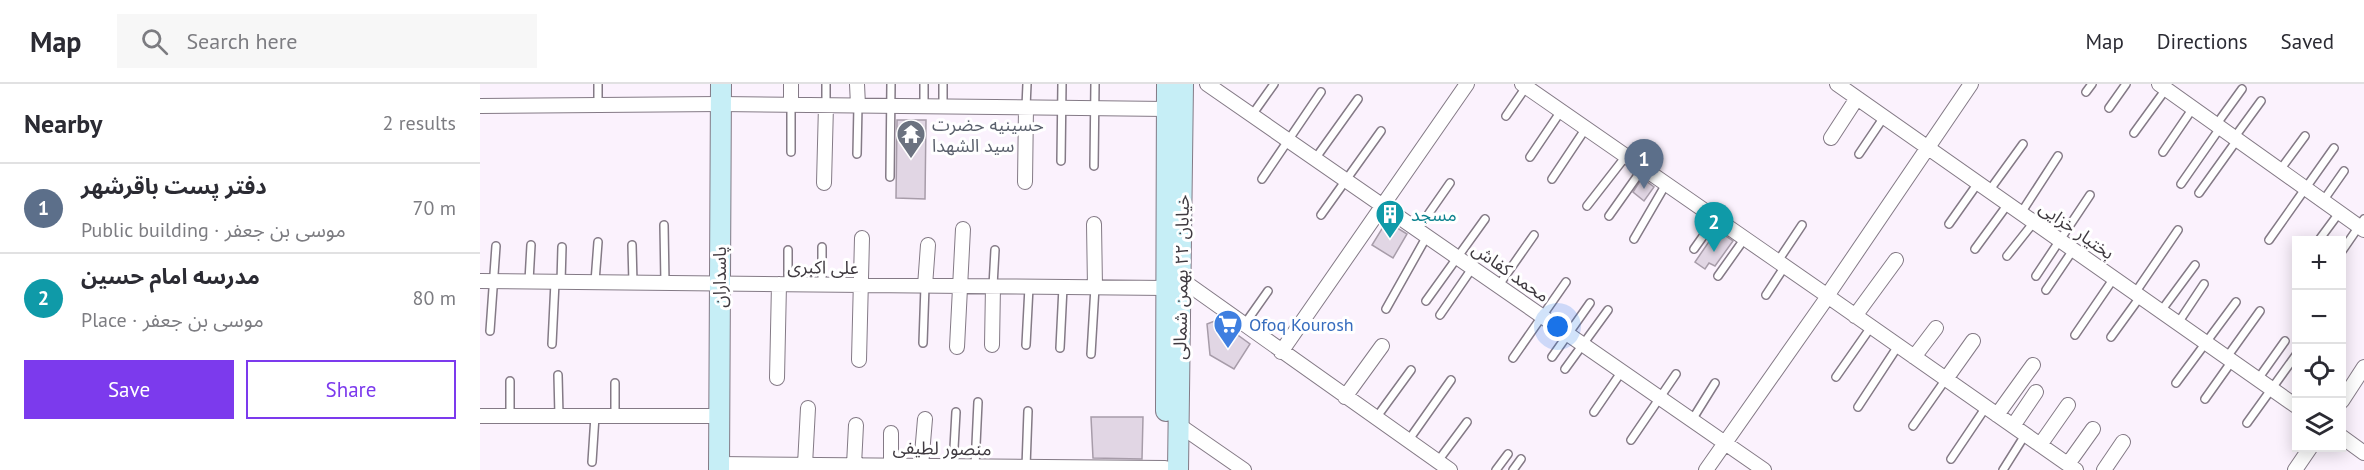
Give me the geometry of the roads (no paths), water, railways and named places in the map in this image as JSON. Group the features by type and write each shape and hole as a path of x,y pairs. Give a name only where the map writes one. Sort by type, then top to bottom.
{"street":[{"path":"791,84 791,105"},
{"path":"857,84 858,105"},
{"name":"خیابان ۲۲ بهمن شمالی","path":"1167,84 1179,425 1170,469"},
{"name":"خیابان ۲۲ بهمن شمالی","path":"1170,469 1174,284 1183,84"},
{"name":"محمد کفاش","path":"1207,84 1764,470"},
{"path":"1281,352 1467,84"},
{"name":"بختیار خزایی","path":"1837,84 2292,403"},
{"path":"1524,86 1828,296 2040,445 2069,468 2092,429"},
{"path":"1706,470 1828,296 1964,86"},
{"path":"2164,86 2339,213 2362,225"},
{"path":"480,106 598,105 720,94 791,105 1167,109"},
{"name":"پاسداران","path":"719,467 720,94"},
{"path":"1831,138 1857,98"},
{"path":"824,183 826,105"},
{"path":"1025,182 1026,107"},
{"path":"1094,224 1095,287"},
{"path":"957,347 963,229"},
{"path":"859,360 862,238"},
{"path":"925,286 928,245"},
{"path":"1855,315 1896,260"},
{"name":"علی اکبری","path":"487,281 1029,287 1174,284"},
{"path":"777,378 783,284"},
{"path":"1174,284 1244,325 1450,470"},
{"path":"992,345 993,286"},
{"path":"1914,357 1936,328"},
{"path":"1946,379 1973,341"},
{"path":"1345,397 1382,346"},
{"path":"1991,411 2033,365"},
{"path":"2344,398 2364,368"},
{"path":"2013,426 2036,392"},
{"path":"2040,445 2068,405"},
{"path":"805,465 808,408"},
{"path":"480,416 719,416"},
{"path":"921,466 924,419"},
{"path":"854,465 856,425"},
{"path":"1179,425 1244,470"},
{"path":"891,433 891,466"},
{"path":"2346,440 2364,453"},
{"path":"2104,470 2123,442"},
{"path":"2295,470 2307,452"},
{"name":"منصور لطیفی","path":"719,467 854,465 1170,469"}],"lane":[{"path":"598,84 598,105"},
{"path":"826,84 826,105"},
{"path":"890,177 891,84"},
{"path":"924,84 924,106"},
{"path":"943,84 943,106"},
{"path":"1026,107 1027,84"},
{"path":"1061,161 1062,84"},
{"path":"1094,166 1095,84"},
{"path":"1252,115 1274,84"},
{"path":"2086,92 2092,84"},
{"path":"2109,108 2126,84"},
{"path":"1506,116 1524,86"},
{"path":"2134,133 2164,86"},
{"path":"2181,184 2242,89"},
{"path":"1262,179 1321,92"},
{"path":"1316,159 1358,99"},
{"path":"2199,193 2260,101"},
{"path":"791,105 791,152"},
{"path":"857,154 858,105"},
{"path":"2163,152 2193,108"},
{"path":"1530,156 1561,111"},
{"path":"1859,154 1884,117"},
{"path":"1552,179 1586,128"},
{"path":"1320,215 1381,131"},
{"path":"2280,171 2305,136"},
{"path":"1949,224 2023,144"},
{"path":"2269,240 2334,148"},
{"path":"1587,206 1626,156"},
{"path":"2021,213 2058,156"},
{"path":"1609,216 1643,168"},
{"path":"2323,201 2344,171"},
{"path":"1386,309 1423,232 1450,183"},
{"path":"1634,238 1666,184"},
{"path":"2036,276 2090,195"},
{"path":"1975,249 2008,204"},
{"path":"2322,236 2339,213"},
{"path":"1694,249 1716,218"},
{"path":"1426,301 1485,219"},
{"path":"2007,256 2034,222"},
{"path":"664,225 665,283"},
{"path":"1766,295 1802,225"},
{"path":"2346,246 2362,225"},
{"path":"2111,337 2178,230"},
{"path":"1499,285 1534,235"},
{"path":"1718,276 1745,238"},
{"path":"595,282 598,242"},
{"path":"529,281 531,245"},
{"path":"632,245 633,283"},
{"path":"490,331 487,281 496,246"},
{"path":"552,344 562,247"},
{"path":"822,247 822,285"},
{"path":"783,284 788,250"},
{"path":"993,286 995,250"},
{"path":"2046,290 2073,250"},
{"path":"2161,311 2195,265"},
{"path":"1440,315 1473,267"},
{"path":"2075,334 2114,278"},
{"path":"1513,358 1566,282"},
{"path":"2178,323 2204,284"},
{"path":"923,343 925,286"},
{"path":"1026,345 1029,287"},
{"path":"1060,348 1063,287"},
{"path":"1091,354 1095,287"},
{"path":"1244,325 1268,291"},
{"path":"2176,383 2236,302"},
{"path":"1552,357 1590,303"},
{"path":"1565,369 1608,310"},
{"path":"2205,399 2260,311"},
{"path":"1836,377 1871,327"},
{"path":"2258,379 2285,341"},
{"path":"1858,407 1898,346"},
{"path":"2247,423 2292,361"},
{"path":"1376,418 1411,370"},
{"path":"1594,412 1622,371"},
{"path":"1631,440 1676,374"},
{"path":"558,375 559,416"},
{"path":"1913,426 1946,379"},
{"path":"1408,441 1451,380"},
{"path":"510,381 510,416"},
{"path":"615,383 615,416"},
{"path":"1692,420 1715,383"},
{"path":"975,466 978,402"},
{"path":"1026,467 1028,411"},
{"path":"1951,459 1991,411"},
{"path":"953,466 956,412"},
{"path":"592,462 595,416"},
{"path":"1437,461 1467,422"},
{"path":"2003,470 2025,435"},
{"path":"1496,470 1508,453"},
{"path":"1513,470 1521,459"}],"place":[{"name":"حسینیه حضرت سید الشهدا","path":"911,160"},
{"name":"دفتر پست باقرشهر","path":"1644,189"},
{"name":"مسجد","path":"1390,240"},
{"name":"مدرسه امام حسین","path":"1714,252"},
{"name":"Ofoq Kourosh","path":"1228,350"}]}
